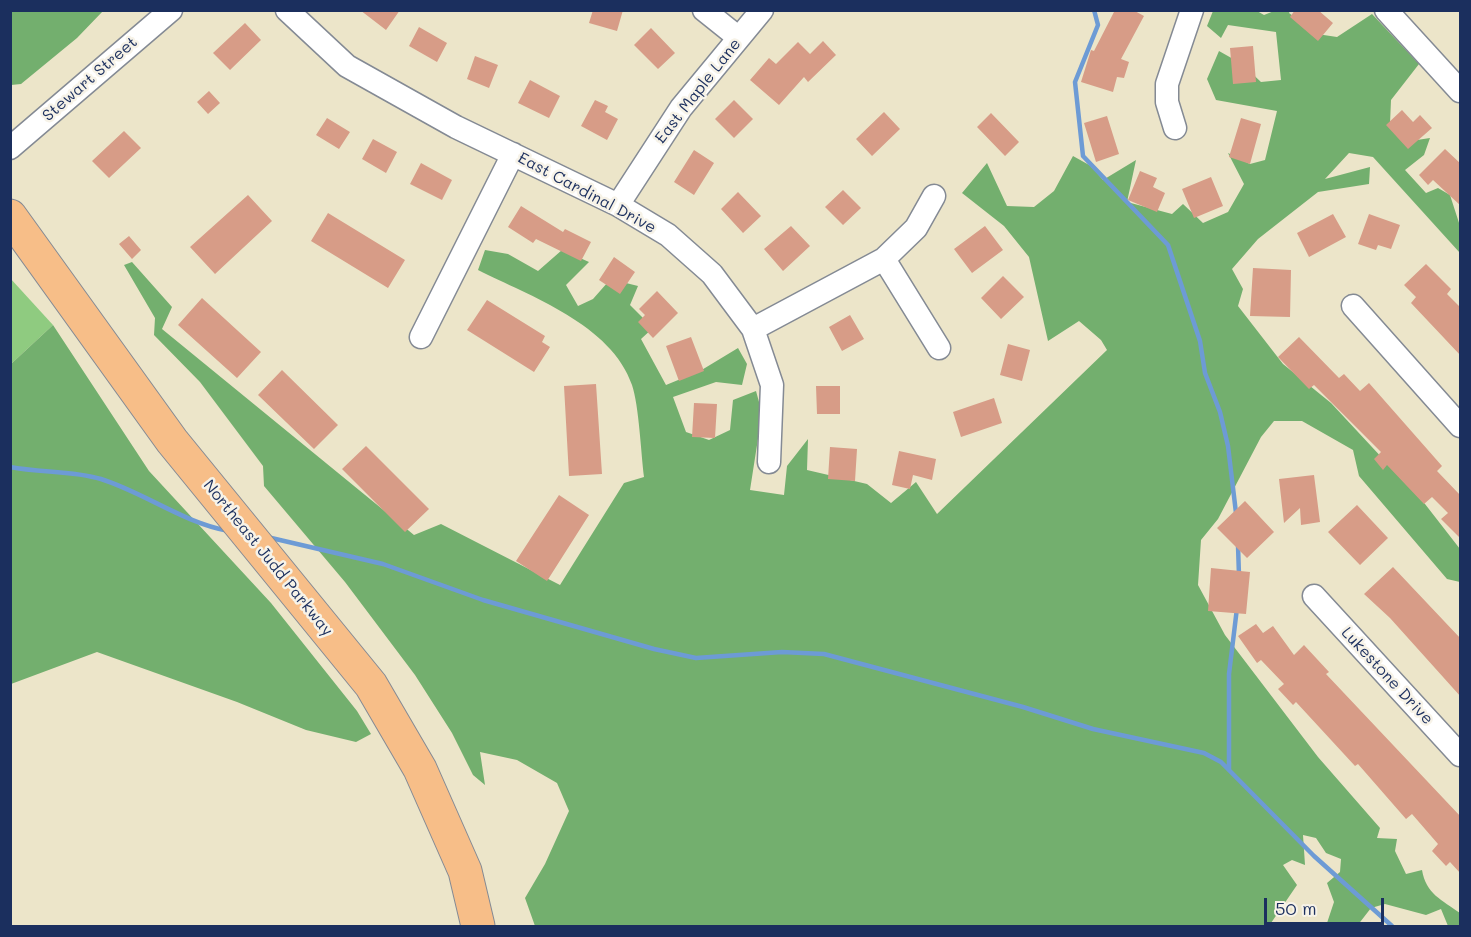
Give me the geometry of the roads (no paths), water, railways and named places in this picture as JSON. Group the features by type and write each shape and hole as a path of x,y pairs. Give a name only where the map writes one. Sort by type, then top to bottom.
{"highway":[{"name":"Northeast Judd Parkway","path":"10,216 172,441 371,685 420,769 465,871 478,927"}],"street":[{"name":"Stewart Street","path":"10,148 171,10"},
{"name":"East Cardinal Drive","path":"286,10 347,66 456,127 618,205 668,235 712,274 753,329 772,385 769,462"},
{"path":"704,10 739,38"},
{"name":"East Maple Lane","path":"618,205 681,108 762,10"},
{"path":"1175,128 1167,102 1167,84 1192,10"},
{"path":"1386,10 1461,91"},
{"path":"421,338 513,154"},
{"path":"753,329 884,260 916,228 934,196"},
{"path":"884,260 939,348"},
{"path":"1353,306 1461,426"},
{"name":"Lukestone Drive","path":"1314,596 1461,755"}],"waterway":[{"path":"1094,10 1098,25 1075,82 1083,156 1168,245 1200,341 1205,373 1220,412 1228,446 1236,513"},
{"path":"10,467 79,474 101,479 180,515 229,531"},
{"path":"267,537 383,564 483,600 654,649 696,658 782,652 824,654 1023,707 1093,729 1204,753 1221,762 1314,856 1392,926"},
{"path":"1238,545 1239,576"},
{"path":"1229,770 1229,674 1237,608"}]}
